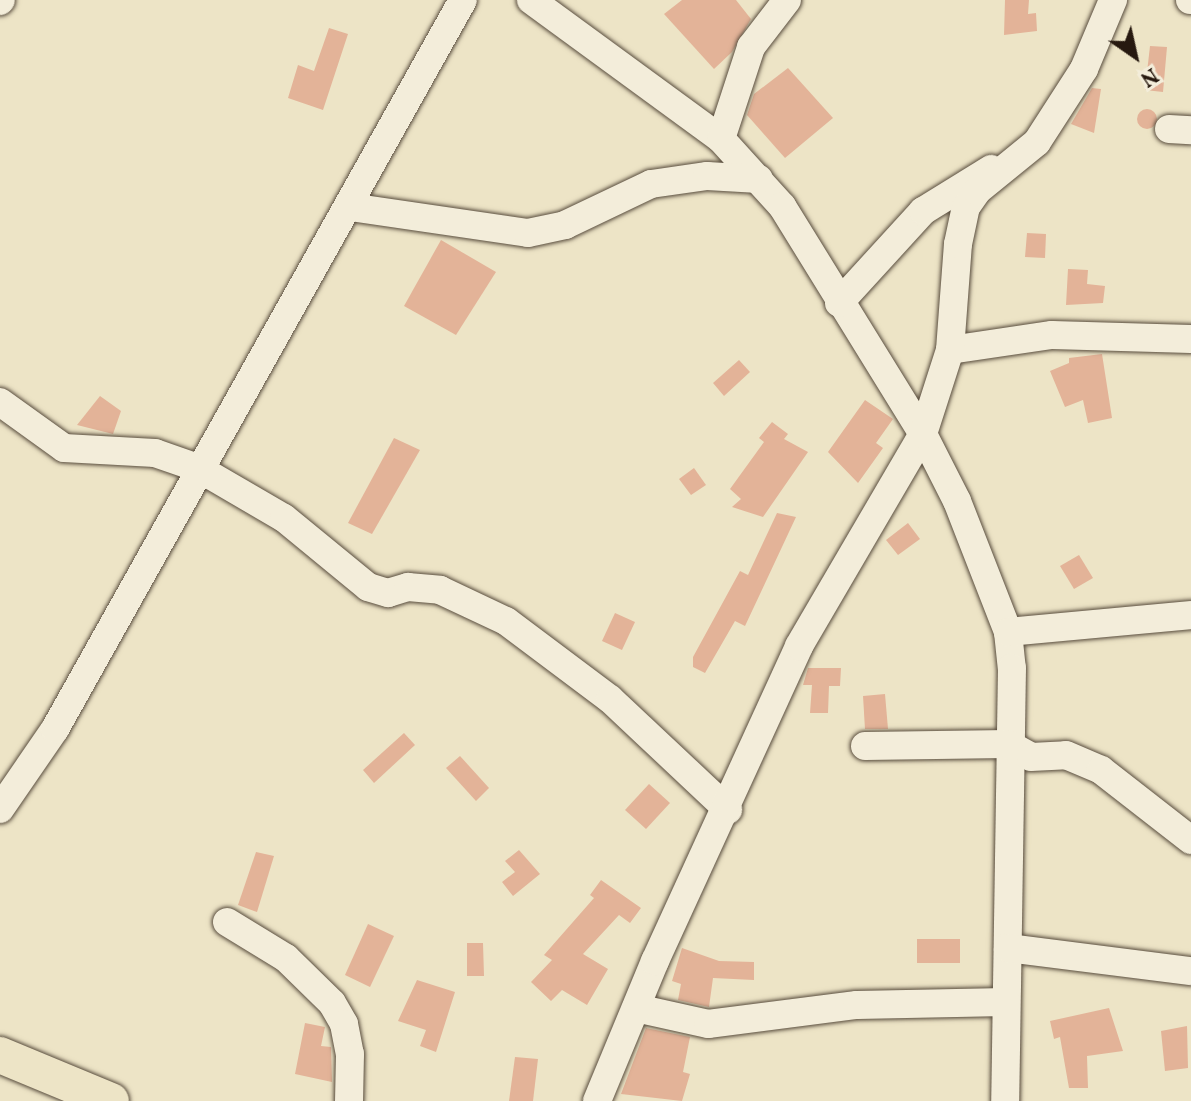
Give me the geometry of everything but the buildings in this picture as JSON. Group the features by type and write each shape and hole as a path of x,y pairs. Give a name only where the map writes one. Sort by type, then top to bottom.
{"main road":[{"path":"0,1055 111,1101"}],"street":[{"path":"0,809 62,717 198,468 350,207 463,0"},
{"path":"531,0 721,139 759,179 799,231 839,303 923,434 957,501 1008,632 1012,668 1008,744 1005,1101"},
{"path":"721,139 751,47 787,0"},
{"path":"597,1101 636,1008 826,593 923,434 950,350 966,207 1037,142 1063,104 1113,0"},
{"path":"839,303 923,211 982,172 1011,164"},
{"path":"350,207 528,233 565,225 651,184 707,176 759,179"},
{"path":"950,350 1052,335 1191,339"},
{"path":"0,402 64,448 155,453 198,468 284,518 368,587 388,593 408,587 440,590 506,621 610,699 728,810"},
{"path":"1008,632 1191,615"},
{"path":"865,746 1008,744 1031,757 1079,758 1191,840"},
{"path":"227,922 286,958 332,1003 344,1024 350,1054 349,1101"},
{"path":"1008,948 1191,971"},
{"path":"636,1008 708,1024 857,1005 1006,1002"}]}
